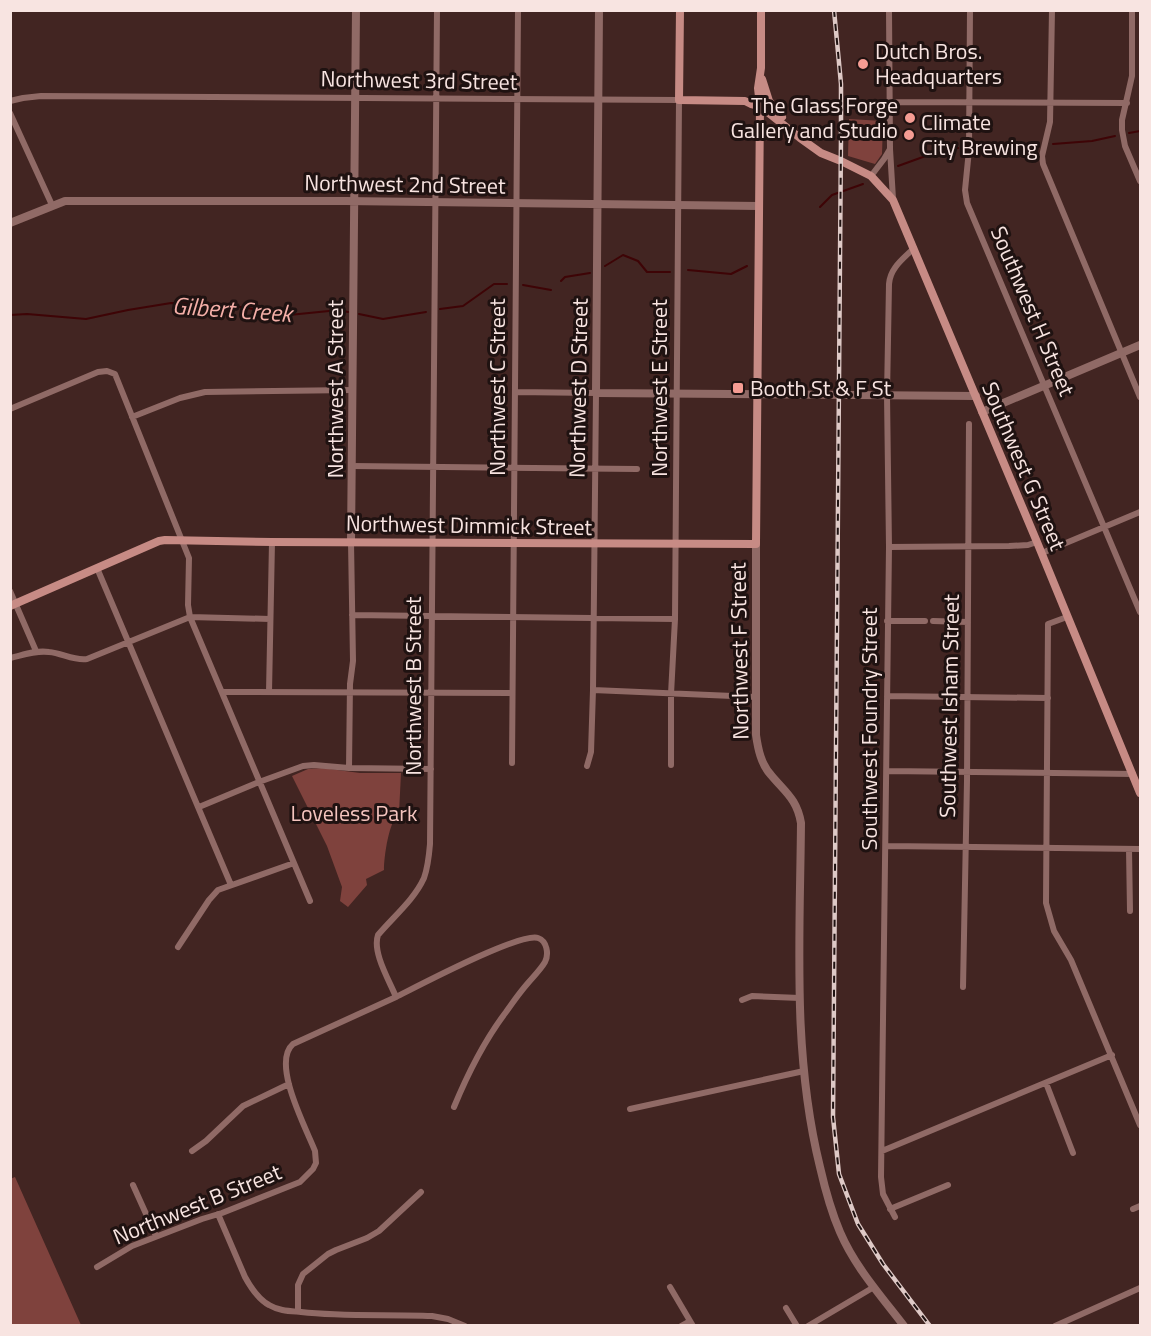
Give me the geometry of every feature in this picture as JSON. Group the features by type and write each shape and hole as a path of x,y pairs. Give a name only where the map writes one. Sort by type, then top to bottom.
{"main road":[{"name":"Northwest E Street","path":"679,100 680,10"},
{"name":"Northwest F Street","path":"756,544 760,10"},
{"name":"Northwest 3rd Street","path":"760,68 771,106 812,147"},
{"path":"745,101 758,92"},
{"name":"Northwest 3rd Street","path":"679,100 745,101 760,106 812,147 871,176 893,200"},
{"path":"760,129 770,123 781,122"},
{"name":"Southwest G Street","path":"893,200 1042,553 1140,793"},
{"name":"Northwest Dimmick Street","path":"13,604 165,540 756,544"}],"street":[{"name":"Northwest A Street","path":"349,768 350,692 353,661 351,542 356,10"},
{"name":"Northwest B Street","path":"97,1267 132,1246 300,1182 316,1163 315,1151 289,1084 285,1068 288,1048 396,997 380,960 376,941 385,926 418,888 426,872 430,844 437,10"},
{"name":"Northwest C Street","path":"512,763 518,10"},
{"name":"Northwest D Street","path":"587,766 591,752 593,690 599,10"},
{"name":"Southwest G Street","path":"889,10 889,102 893,200"},
{"name":"Southwest H Street","path":"970,10 969,150 965,190 967,203 1140,612"},
{"path":"1052,10 1050,122 1042,156 1043,164 1140,398"},
{"path":"1132,10 1132,76 1122,120 1123,138 1140,181"},
{"name":"Northwest 3rd Street","path":"10,101 32,96 679,100"},
{"name":"Northwest E Street","path":"671,765 676,544 679,100"},
{"path":"889,102 1127,103"},
{"path":"10,113 52,205"},
{"path":"871,176 890,149"},
{"name":"Northwest 2nd Street","path":"10,223 65,201 354,201 759,206"},
{"name":"Southwest Foundry Street","path":"895,1217 883,1194 882,1187 889,548 887,396 890,275 914,248"},
{"path":"982,412 1140,345"},
{"path":"10,409 98,372 107,370 115,374 189,558 190,617 310,901"},
{"path":"132,417 180,398 205,392 353,390"},
{"path":"515,392 976,396"},
{"name":"Southwest Isham Street","path":"963,987 969,424"},
{"path":"352,466 637,469"},
{"path":"1042,553 1140,512"},
{"path":"269,692 272,542"},
{"path":"889,548 1028,545 1037,542"},
{"name":"Northwest F Street","path":"756,544 756,735 759,753 770,774 793,799 800,814 801,823 800,998 804,1071 812,1133 830,1204 840,1233 874,1287 904,1326"},
{"path":"97,568 231,885"},
{"path":"10,591 13,604 36,651"},
{"path":"352,615 675,619"},
{"path":"1067,616 1048,624 1046,903 1054,931 1071,960 1140,1125"},
{"path":"10,658 36,651 84,660 190,617 270,619"},
{"path":"887,621 925,621"},
{"path":"933,621 968,622"},
{"path":"593,690 756,697"},
{"path":"222,692 512,693"},
{"path":"887,696 1048,698"},
{"path":"199,807 303,766 431,769"},
{"path":"887,771 1132,774"},
{"path":"886,846 1140,849"},
{"path":"1130,849 1130,911"},
{"path":"178,947 218,890 294,863"},
{"path":"396,997 509,944 538,938 546,945 546,962 495,1026 468,1074 454,1107"},
{"path":"742,1000 752,996 800,998"},
{"path":"882,1151 1112,1055"},
{"path":"630,1109 804,1071"},
{"path":"1046,1083 1073,1153"},
{"path":"192,1151 243,1106 289,1084"},
{"path":"134,1185 156,1236"},
{"path":"890,1209 948,1185"},
{"path":"298,1311 297,1291 303,1274 336,1250 379,1231 421,1192"},
{"path":"218,1214 250,1287 270,1306 280,1310 432,1316 465,1326"},
{"path":"670,1287 691,1323 681,1326"},
{"path":"808,1326 874,1287"},
{"path":"1055,1326 1140,1288"},
{"path":"786,1308 797,1326"}],"green space":[{"path":"849,119 883,121 882,154 875,164 848,156"},
{"name":"Loveless Park","path":"322,768 360,773 401,773 399,813 392,823 384,870 366,879 367,885 348,907 340,901 342,887 327,846 292,776 308,769"},
{"path":"15,1177 81,1325 11,1325 10,1179"}],"waterway":[{"name":"Gilbert Creek","path":"1129,133 1140,131"},
{"name":"Gilbert Creek","path":"1053,144 1092,141 1115,136"},
{"name":"Gilbert Creek","path":"976,148 1037,146"},
{"name":"Gilbert Creek","path":"898,166 945,149 958,148"},
{"name":"Gilbert Creek","path":"820,207 832,195 863,184"},
{"name":"Gilbert Creek","path":"605,266 623,255 638,261 647,272 670,272"},
{"name":"Gilbert Creek","path":"688,270 731,274 747,266"},
{"name":"Gilbert Creek","path":"561,281 565,277 590,273"},
{"name":"Gilbert Creek","path":"440,309 463,306 494,284 507,284"},
{"name":"Gilbert Creek","path":"523,285 551,290"},
{"name":"Gilbert Creek","path":"10,315 27,314 86,319 171,303 222,304 289,315 339,310 348,312"},
{"name":"Gilbert Creek","path":"359,314 383,319 426,312"}],"railway":[{"path":"834,10 841,84 841,136 833,1117 839,1174 858,1224 883,1264 930,1326"}],"place":[{"name":"Dutch Bros. Headquarters","path":"863,64"},
{"name":"The Glass Forge Gallery and Studio","path":"910,118"},
{"name":"Climate City Brewing","path":"909,135"},
{"name":"Booth St & F St","path":"738,388"}]}
